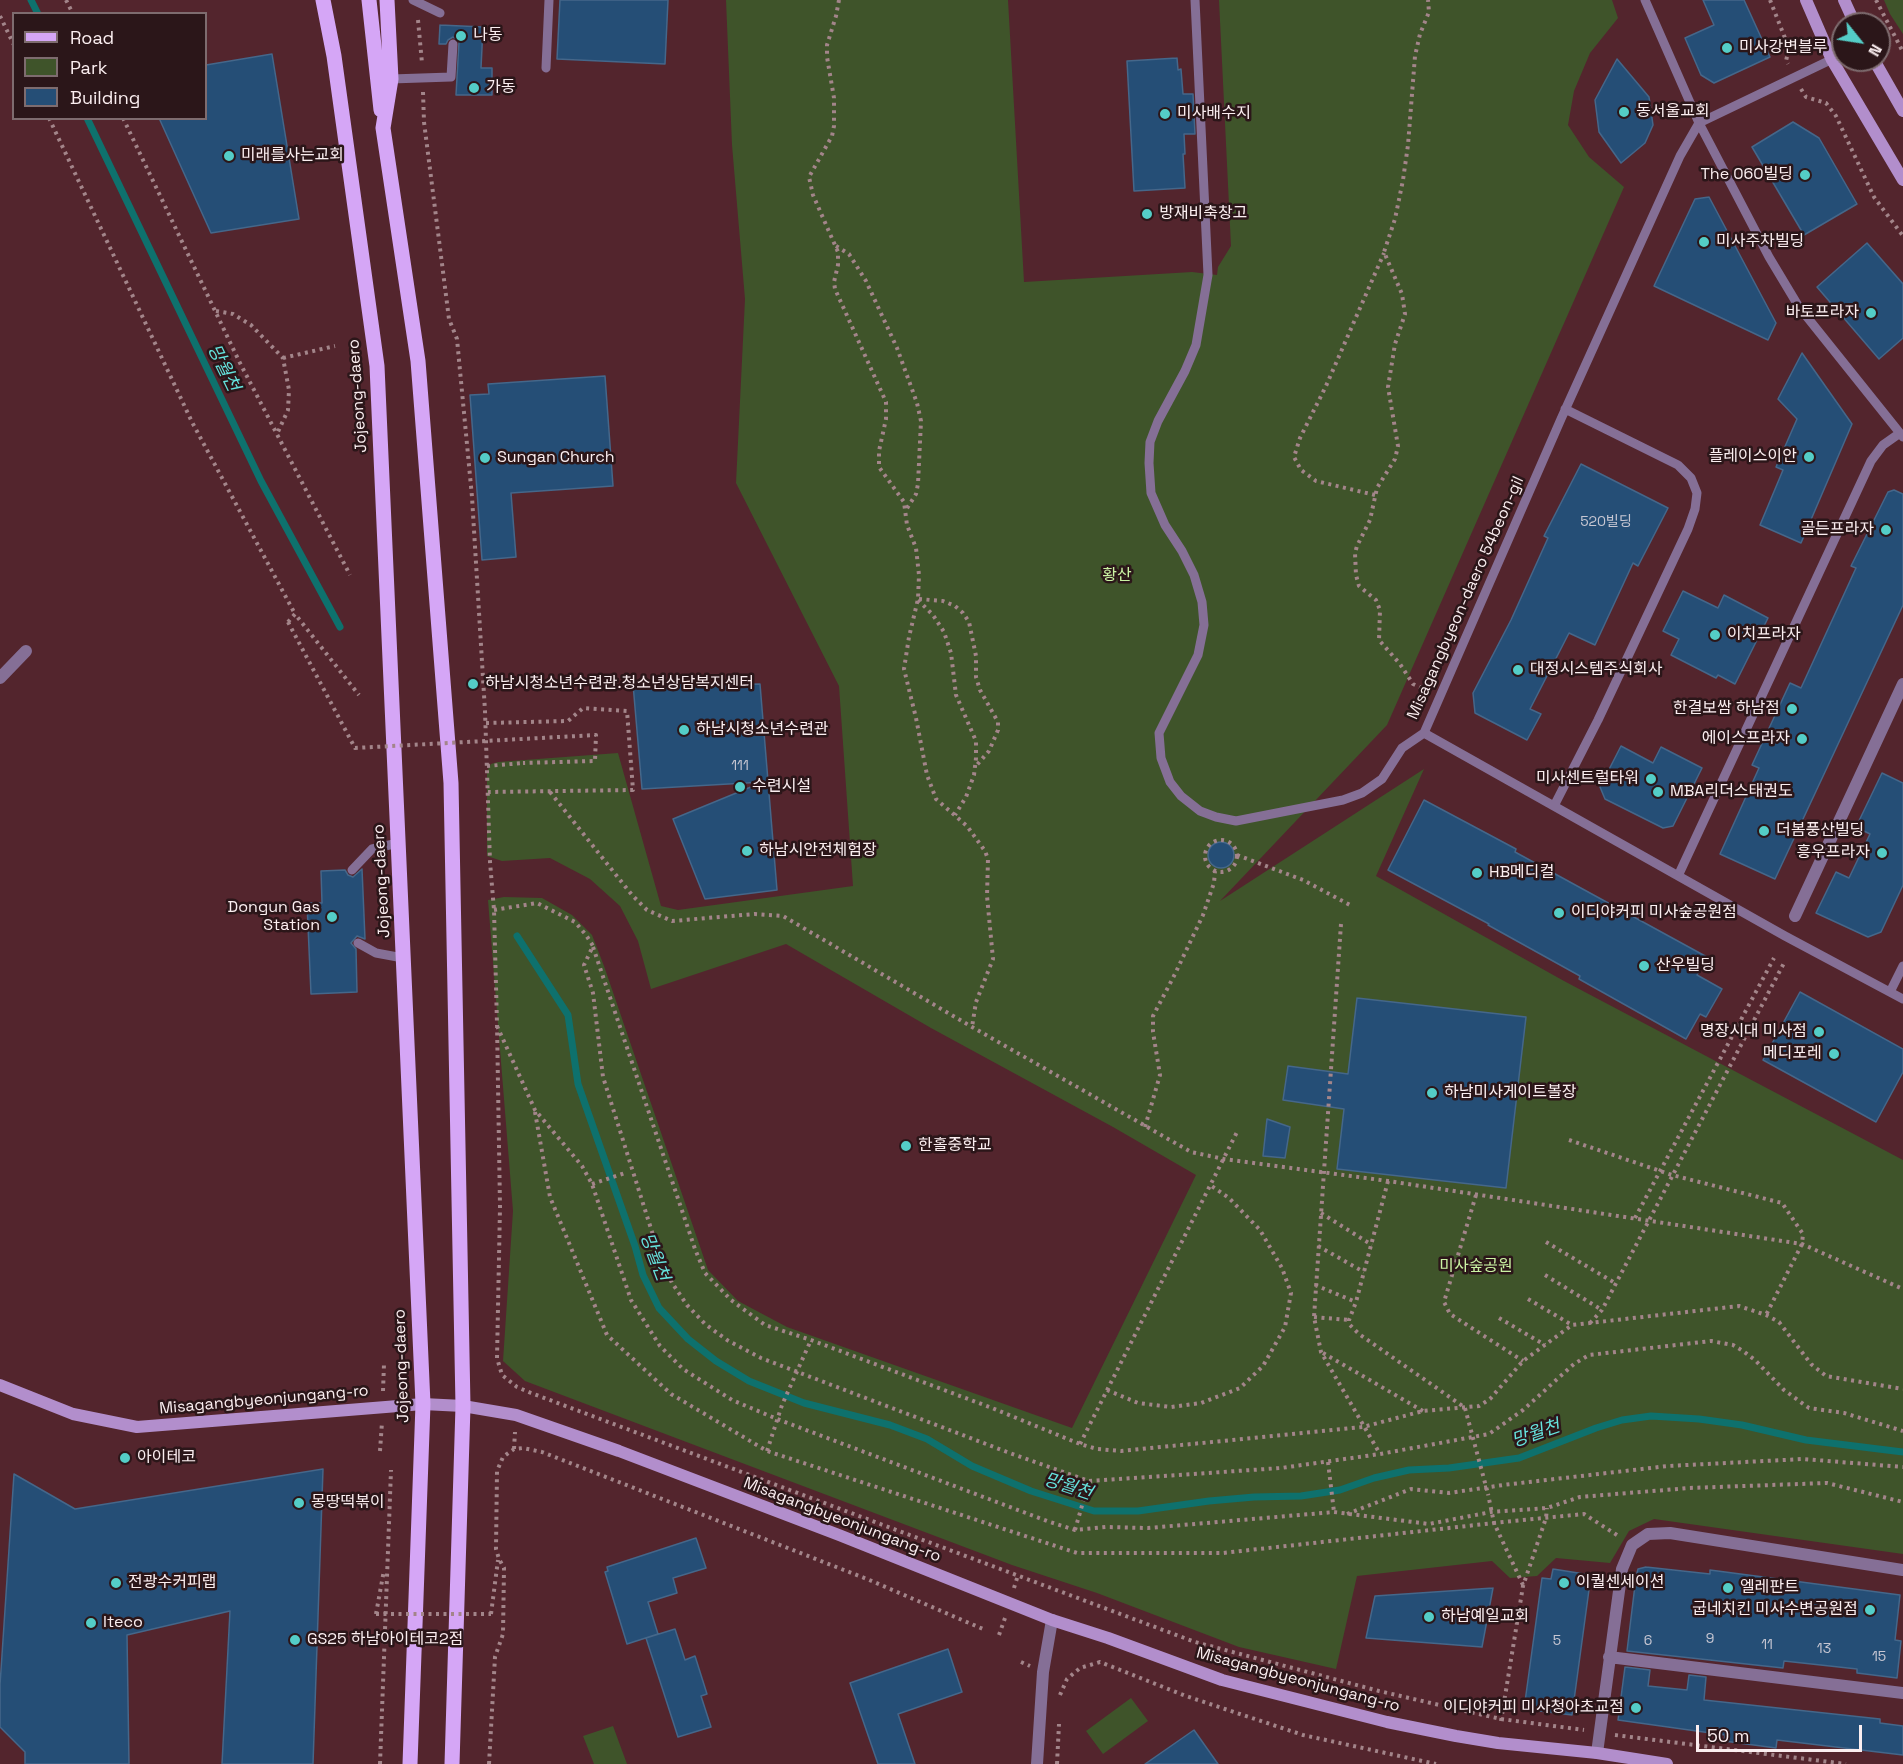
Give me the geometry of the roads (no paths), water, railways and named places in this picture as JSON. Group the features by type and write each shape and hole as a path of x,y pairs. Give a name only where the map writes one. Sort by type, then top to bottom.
{"main road":[{"name":"Jojeong-daero","path":"323,0 334,56 377,366 423,1404 410,1764"},
{"path":"332,0 334,56"},
{"path":"369,0 383,128 418,361 451,783 463,1406 452,1764"},
{"path":"383,128 391,79 387,0"}],"street":[{"path":"1806,0 1831,58"},
{"path":"1839,72 1903,180"},
{"path":"1881,72 1903,111"},
{"path":"0,678 26,651"},
{"path":"1795,916 1903,684"},
{"name":"Misagangbyeonjungang-ro","path":"0,1385 73,1414 138,1427 423,1404 463,1406 516,1416 619,1451 1052,1620 1222,1680 1387,1722 1498,1743 1597,1753 1667,1764"},
{"path":"1597,1753 1622,1569 1632,1545 1648,1534 1670,1533 1903,1570"},
{"path":"1038,1764 1043,1672 1052,1620"},
{"path":"1609,1657 1903,1693"}],"lane":[{"path":"546,68 549,0"},
{"path":"1196,0 1208,275 1196,345 1158,421 1150,442 1149,463 1152,493 1165,525 1194,575 1202,602 1204,625 1198,655 1159,733 1161,758 1170,782 1181,796 1200,811 1236,821 1309,808 1362,793 1382,779 1402,748 1424,733"},
{"path":"1645,0 1699,123 1769,257 1799,307 1902,435 1883,445 1871,461 1678,876"},
{"path":"415,1 440,13"},
{"path":"391,79 423,80 451,77 453,44"},
{"path":"1699,123 1831,60"},
{"name":"Misagangbyeon-daero 54beon-gil","path":"1699,123 1680,156 1565,409 1424,733 1785,936 1903,999"},
{"path":"1554,806 1598,720 1688,529 1695,509 1697,493 1691,478 1678,465 1565,409"},
{"path":"352,870 372,849 398,843"},
{"path":"358,943 376,953 403,958"},
{"path":"1890,992 1903,966"}],"waterway":[{"name":"망월천","path":"31,0 37,12"},
{"name":"망월천","path":"88,120 261,481 340,627"},
{"name":"망월천","path":"517,936 568,1015 578,1084 643,1275 659,1308 688,1339 716,1361 749,1381 804,1403 890,1425 927,1439 972,1466 1031,1491 1094,1511 1138,1511 1209,1501 1301,1496 1340,1490 1374,1478 1409,1470 1449,1468 1519,1458 1596,1428 1622,1420 1651,1416 1742,1425 1806,1440 1903,1452"}],"place":[{"name":"나동","path":"461,36"},
{"name":"미사강변블루","path":"1727,48"},
{"name":"가동","path":"474,88"},
{"name":"동서울교회","path":"1624,112"},
{"name":"미사배수지","path":"1165,114"},
{"name":"미래를사는교회","path":"229,156"},
{"name":"The 060빌딩","path":"1805,175"},
{"name":"방재비축창고","path":"1147,214"},
{"name":"미사주차빌딩","path":"1704,242"},
{"name":"바토프라자","path":"1871,313"},
{"name":"플레이스이안","path":"1809,457"},
{"name":"Sungan Church","path":"485,458"},
{"name":"골든프라자","path":"1886,530"},
{"name":"이치프라자","path":"1715,635"},
{"name":"대정시스템주식회사","path":"1518,670"},
{"name":"하남시청소년수련관.청소년상담복지센터","path":"473,684"},
{"name":"한결보쌈 하남점","path":"1792,709"},
{"name":"하남시청소년수련관","path":"684,730"},
{"name":"에이스프라자","path":"1802,739"},
{"name":"미사센트럴타워","path":"1651,779"},
{"name":"수련시설","path":"740,787"},
{"name":"MBA리더스태권도","path":"1658,792"},
{"name":"더봄풍산빌딩","path":"1764,831"},
{"name":"하남시안전체험장","path":"747,851"},
{"name":"흥우프라자","path":"1882,853"},
{"name":"HB메디컬","path":"1477,873"},
{"name":"이디야커피 미사숲공원점","path":"1559,913"},
{"name":"Dongun Gas Station","path":"332,917"},
{"name":"산우빌딩","path":"1644,966"},
{"name":"명장시대 미사점","path":"1819,1032"},
{"name":"메디포레","path":"1834,1054"},
{"name":"하남미사게이트볼장","path":"1432,1093"},
{"name":"한홀중학교","path":"906,1146"},
{"name":"아이테코","path":"125,1458"},
{"name":"몽땅떡볶이","path":"299,1503"},
{"name":"전광수커피랩","path":"116,1583"},
{"name":"이퀄센세이션","path":"1564,1583"},
{"name":"엘레판트","path":"1728,1588"},
{"name":"굽네치킨 미사수변공원점","path":"1870,1610"},
{"name":"하남예일교회","path":"1429,1617"},
{"name":"Iteco","path":"91,1623"},
{"name":"GS25 하남아이테코2점","path":"295,1640"},
{"name":"이디야커피 미사청아초교점","path":"1636,1708"}],"park label":[{"name":"황산","path":"1117,576"},
{"name":"미사숲공원","path":"1476,1267"}]}
